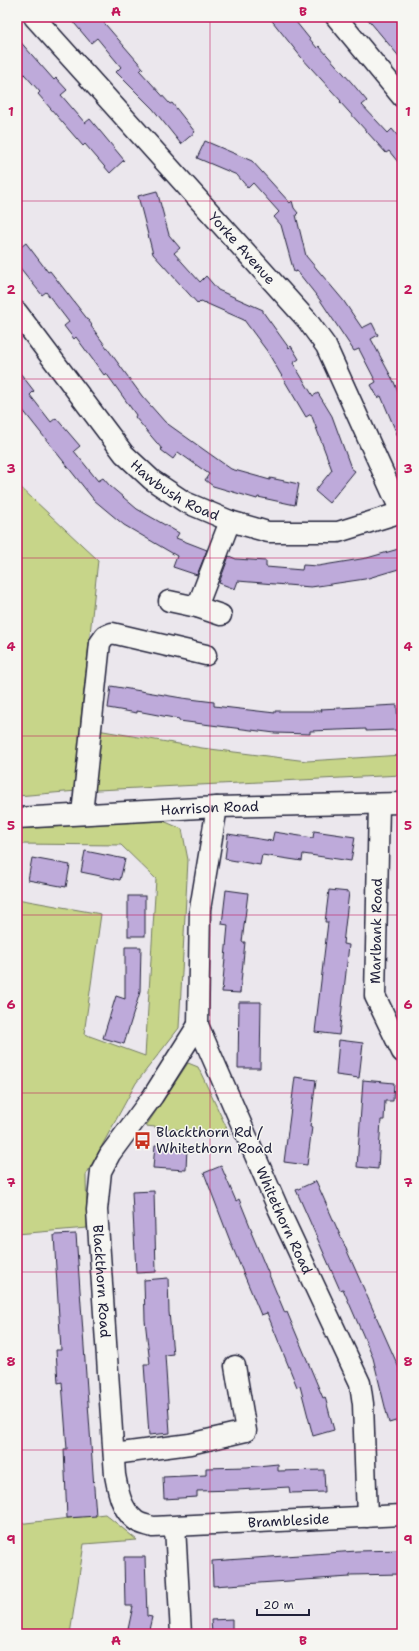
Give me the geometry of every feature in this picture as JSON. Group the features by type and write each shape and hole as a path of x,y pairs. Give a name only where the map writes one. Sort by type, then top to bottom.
{"street":[{"name":"Yorke Avenue","path":"34,17 311,325 326,346 402,512"},
{"path":"336,17 402,97"},
{"name":"Hawbush Road","path":"17,312 124,454 152,480 185,502 230,521 268,532 338,532 402,512"},
{"path":"197,607 230,521"},
{"path":"168,601 197,607 221,616"},
{"path":"82,814 100,643 105,636 112,633 206,655"},
{"name":"Harrison Road","path":"17,818 217,807 379,804 402,802"},
{"name":"Marlbank Road","path":"379,804 375,996 402,1052"},
{"name":"Whitethorn Road","path":"217,807 200,909 198,1026 278,1208 360,1383 363,1404 367,1517"},
{"name":"Blackthorn Road","path":"175,1527 153,1527 136,1521 124,1507 118,1493 97,1210 101,1170 110,1154 153,1096 198,1026"},
{"path":"114,1454 190,1444 246,1430 235,1366"},
{"name":"Brambleside","path":"175,1527 402,1515"},
{"path":"175,1527 182,1634"}],"green space":[{"path":"17,484 98,560 80,727 202,748 307,761 402,755 402,775 77,791 17,796"},
{"path":"161,820 182,829 188,860 179,1028 136,1083 86,1175 87,1228 17,1234 17,1097 22,1085 17,899 101,914 84,1034 145,1056 156,879 121,845 17,844 17,829"},
{"path":"188,1063 198,1067 230,1135 146,1126"},
{"path":"105,1514 137,1540 84,1544 70,1634 17,1634 17,1524"}],"building":[{"path":"69,17 99,17 143,68 140,71 170,104 172,103 195,132 181,144 153,109 116,72 121,67 97,38 91,43"},
{"path":"269,17 292,17 317,48 319,46 352,83 367,101 362,105 388,133 392,129 402,141 402,167 389,151 386,153 340,102 341,101 301,57"},
{"path":"366,17 394,17 402,26 402,60"},
{"path":"17,38 54,80 56,78 67,90 61,95 85,123 90,119 124,160 110,173 85,144 83,146 38,94 40,92 17,66"},
{"path":"205,141 252,161 290,203 292,201 294,208 298,213 296,215 306,256 343,300 362,328 372,323 378,335 371,339 394,382 402,402 402,446 381,396 378,398 371,385 376,382 359,349 354,351 320,300 297,271 294,272 281,225 274,217 279,212 253,183 248,188 237,175 197,158"},
{"path":"157,191 169,235 180,248 174,253 200,282 206,276 218,290 263,310 289,348 291,346 299,359 293,363 313,396 318,393 332,416 351,468 355,471 329,503 315,491 332,470 311,414 306,417 267,351 244,320 201,301 198,304 153,254 138,196"},
{"path":"26,243 92,325 91,326 142,396 165,422 231,469 270,480 270,478 299,484 295,505 258,497 257,499 213,486 205,480 209,474 178,452 173,459 161,450 162,449 135,417 136,415 106,373 104,375 76,337 74,339 64,326 69,322 46,292 42,295 17,264 17,250"},
{"path":"17,369 34,391 30,395 51,422 56,418 80,446 74,451 98,481 103,478 137,509 179,533 176,538 207,550 197,575 173,567 177,556 124,525 94,500 18,404 17,405"},
{"path":"402,548 402,568 365,579 311,587 238,581 235,589 219,583 229,556 236,559 266,561 266,567 302,570 303,565 318,566 367,558"},
{"path":"111,686 214,702 214,706 275,713 275,711 322,711 321,709 397,705 398,730 366,731 366,729 310,731 310,734 275,733 179,721 179,719 137,711 137,713 108,708"},
{"path":"314,831 355,837 351,861 303,854 302,861 262,855 260,865 225,859 228,834 272,841 274,832 313,838"},
{"path":"85,851 125,859 120,880 81,872"},
{"path":"32,858 70,865 66,887 28,880"},
{"path":"226,890 248,893 242,942 245,942 240,993 222,992 228,925 222,924"},
{"path":"329,890 349,892 343,944 349,945 339,1035 315,1032 328,922 325,922"},
{"path":"128,896 145,896 145,936 128,936"},
{"path":"125,947 141,947 140,992 124,1044 103,1038 116,996 125,999"},
{"path":"239,1002 261,1002 260,1068 238,1068"},
{"path":"339,1040 363,1043 359,1078 336,1075"},
{"path":"295,1077 316,1080 307,1165 284,1162"},
{"path":"363,1080 394,1083 393,1101 385,1101 384,1120 381,1120 378,1169 357,1167"},
{"path":"155,1145 187,1147 186,1170 153,1168"},
{"path":"221,1166 236,1201 239,1199 252,1231 251,1232 285,1313 287,1312 323,1398 325,1397 334,1430 313,1436 300,1386 297,1387 267,1313 261,1315 232,1246 204,1173"},
{"path":"316,1181 399,1368 402,1379 402,1419 389,1423 373,1358 343,1289 340,1290 296,1190"},
{"path":"154,1191 156,1272 136,1273 132,1192"},
{"path":"76,1234 96,1516 67,1518 64,1449 67,1449 62,1382 58,1383 56,1350 61,1350 54,1235"},
{"path":"168,1278 169,1312 173,1354 165,1355 170,1433 149,1435 144,1364 150,1364 145,1320 144,1280"},
{"path":"278,1464 278,1471 324,1470 325,1492 290,1493 289,1487 197,1491 197,1497 164,1499 163,1477 206,1475 206,1468 247,1467"},
{"path":"402,1550 402,1574 350,1575 350,1577 213,1586 212,1561 357,1551"},
{"path":"124,1557 145,1557 147,1616 152,1617 148,1634 127,1634 133,1606 125,1606"},
{"path":"232,1619 232,1634 212,1634 211,1620"}],"place":[{"name":"Blackthorn Rd / Whitethorn Road","path":"143,1140"}]}
